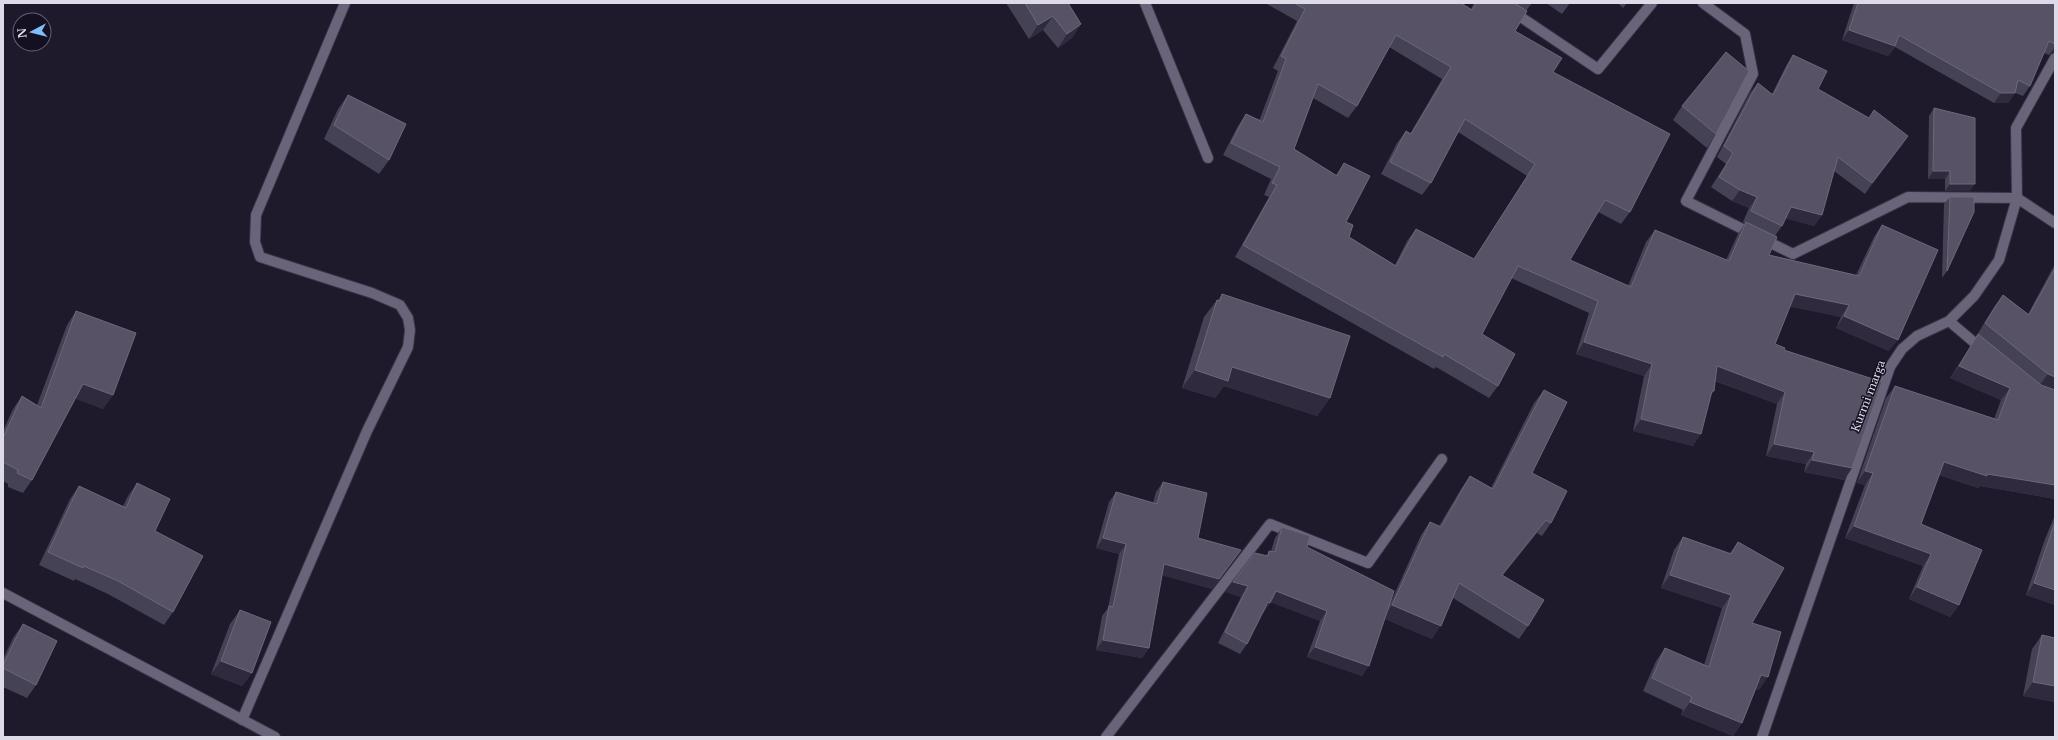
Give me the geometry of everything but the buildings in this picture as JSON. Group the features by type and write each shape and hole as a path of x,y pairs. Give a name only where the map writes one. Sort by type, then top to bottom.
{"street":[{"path":"242,720 367,431 408,347 410,330 408,318 400,305 372,293 260,257 255,242 256,215 345,3"},
{"path":"1145,3 1208,158"},
{"path":"1500,3 1598,69 1652,3"},
{"path":"1703,3 1745,34 1753,74 1686,201 1793,254 1908,197 2017,198 2055,223"},
{"name":"Kurmi marga","path":"1762,737 1890,367 1902,349 1917,336 1949,322 1974,296 1999,260 2017,198 2016,128 2055,58"},
{"path":"1949,322 1989,355"},
{"path":"1106,737 1270,524 1368,563 1442,459"},
{"path":"3,593 275,737"}]}
